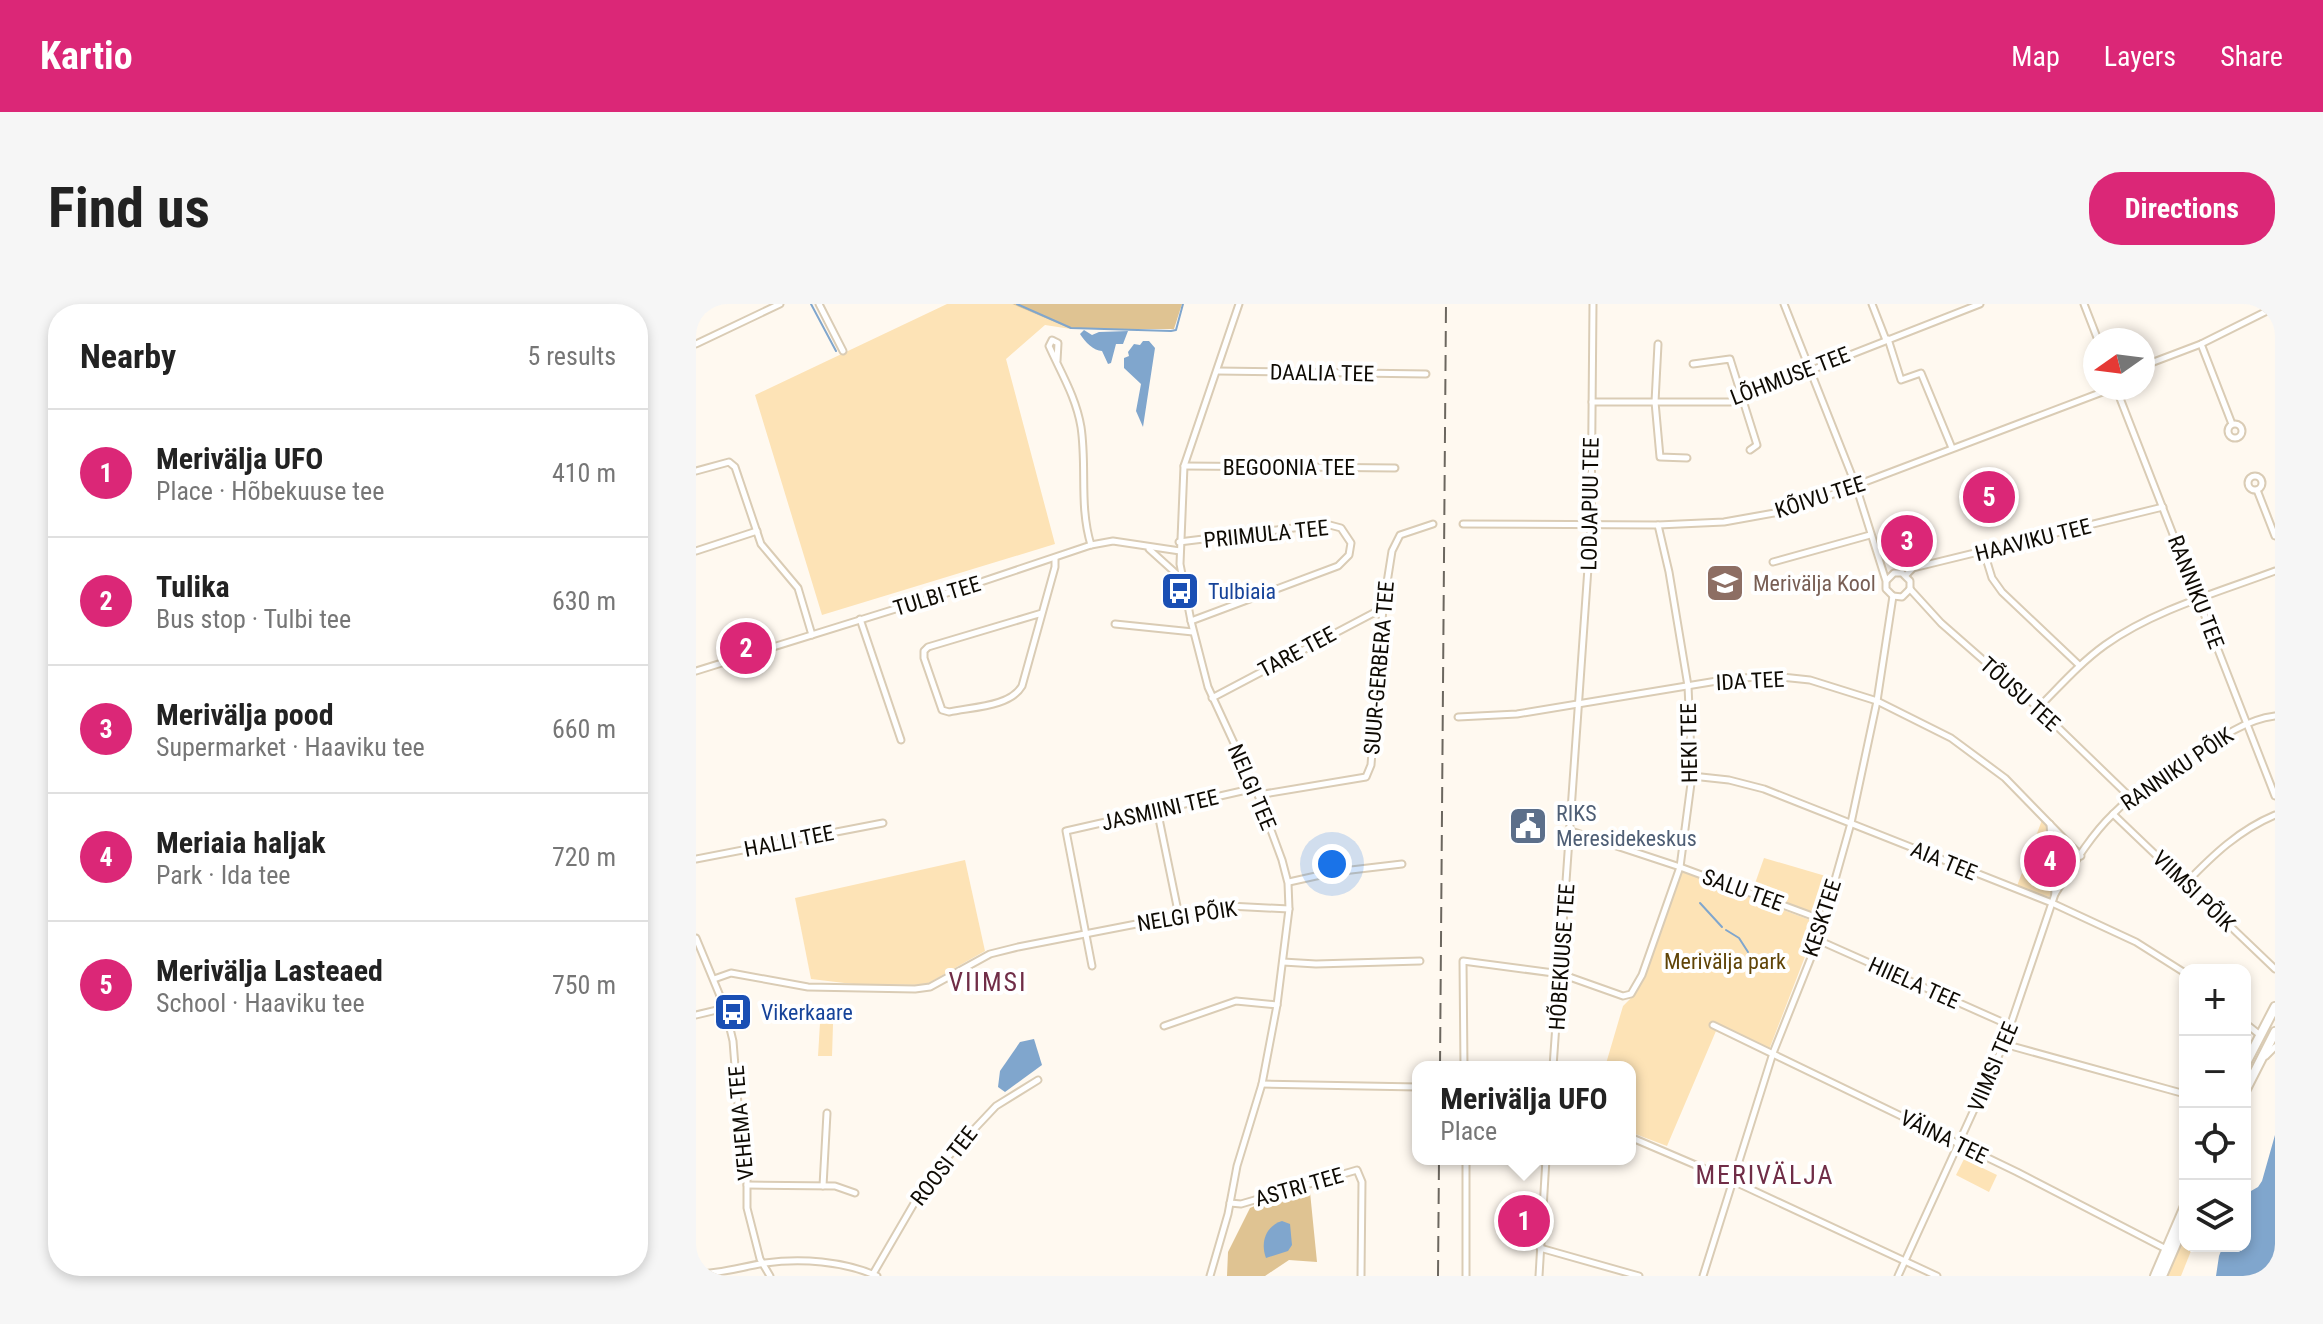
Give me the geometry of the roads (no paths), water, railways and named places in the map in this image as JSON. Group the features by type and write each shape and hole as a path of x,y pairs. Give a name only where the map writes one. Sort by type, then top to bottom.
{"main road":[{"path":"2251,1053 2275,1007"},
{"path":"2251,1079 2275,1032"},
{"path":"2162,1276 2179,1223"},
{"path":"2155,1276 2179,1234"}],"street":[{"path":"696,344 780,304"},
{"path":"819,304 843,351"},
{"name":"NELGI TEE","path":"1210,1276 1237,1166 1262,1084 1277,1005 1289,909 1288,883 1258,795 1212,698 1182,580 1179,542 1184,466 1239,304"},
{"name":"LODJAPUU TEE","path":"1580,704 1591,525 1593,304"},
{"path":"1784,304 1856,486 1886,589 1893,596 1902,597 1910,589 1906,575 1894,573 1886,581"},
{"path":"1872,304 1901,380 1921,373 1952,448"},
{"name":"LÕHMUSE TEE","path":"1592,402 1717,403 1743,397 1980,304"},
{"path":"2084,304 2093,328"},
{"path":"2155,361 2201,344 2275,307"},
{"path":"1658,344 1655,402 1660,457 1687,458"},
{"path":"2201,344 2232,424"},
{"path":"1693,364 1730,359 1757,445 1750,450"},
{"path":"1057,361 1078,413 1084,453 1083,503 1091,545"},
{"name":"DAALIA TEE","path":"1217,371 1426,374"},
{"name":"KÕIVU TEE","path":"1463,524 1658,525 1724,522 1791,510 2083,400"},
{"name":"RANNIKU TEE","path":"2120,400 2275,796"},
{"path":"696,471 723,463 733,464 764,549 798,588 812,635"},
{"name":"BEGOONIA TEE","path":"1184,466 1395,468"},
{"path":"2257,490 2275,536"},
{"name":"HAAVIKU TEE","path":"1906,575 1913,568 2163,507"},
{"name":"PRIIMULA TEE","path":"1179,542 1326,524 1341,528 1351,543 1349,555 1338,566 1191,621"},
{"name":"SUUR-GERBERA TEE","path":"1258,795 1366,777 1371,765 1383,608 1392,551 1400,535 1433,524"},
{"name":"HEKI TEE","path":"1561,974 1623,996 1631,994 1638,985 1680,867 1692,776 1688,686 1667,558 1658,525"},
{"path":"696,551 757,531"},
{"path":"1773,562 1870,535"},
{"name":"TULBI TEE","path":"696,671 1091,545 1113,541 1180,551"},
{"path":"1148,548 1182,580"},
{"path":"1984,552 1992,578 2002,592 2079,665"},
{"path":"1042,613 928,647 924,658 942,710 949,712 1017,695 1022,686 1055,567 1055,558"},
{"path":"2038,708 2079,665 2140,624 2275,571"},
{"name":"TÕUSU TEE","path":"1910,589 1941,623 2038,708 2131,798"},
{"name":"KESKTEE","path":"1703,1276 1773,1053 1818,940 1851,823 1877,701 1893,596"},
{"name":"TARE TEE","path":"1212,698 1383,608"},
{"path":"860,619 901,740"},
{"path":"1115,624 1193,632"},
{"name":"IDA TEE","path":"1458,717 1517,714 1688,686 1772,676 1810,680 1877,701 1951,738 2005,778 2081,856"},
{"name":"HÕBEKUUSE TEE","path":"1554,1061 1580,704"},
{"name":"RANNIKU PÕIK","path":"2081,856 2113,814 2131,798 2247,723 2275,716"},
{"name":"AIA TEE","path":"1692,776 1729,780 1764,789 1851,823 2052,903 2136,942 2179,969"},
{"name":"JASMIINI TEE","path":"1086,934 1066,831 1254,786"},
{"path":"1157,809 1179,916"},
{"name":"VIIMSI PÕIK","path":"2113,814 2275,969"},
{"path":"2186,883 2227,842 2252,825 2275,815"},
{"name":"HALLI TEE","path":"696,859 883,823"},
{"path":"2049,823 2055,894"},
{"name":"SALU TEE","path":"1571,831 1823,920"},
{"name":"VIIMSI TEE","path":"1898,1276 2004,1044 2055,894 2081,856"},
{"path":"1288,883 1334,872 1402,864"},
{"name":"NELGI PÕIK","path":"714,979 731,973 808,987 915,989 930,987 990,954 1229,906 1289,909"},
{"path":"1086,934 1092,966"},
{"name":"VEHEMA TEE","path":"696,938 725,1008 737,1073 739,1117 747,1165 747,1208 760,1259 770,1276"},
{"name":"HIIELA TEE","path":"1818,940 2011,1026"},
{"path":"1283,962 1420,961"},
{"path":"1464,1061 1463,961 1561,974"},
{"path":"1164,1026 1236,1001 1277,1005"},
{"path":"696,1015 725,1008"},
{"name":"VÄINA TEE","path":"1713,1025 2169,1251"},
{"path":"2251,1028 2260,1035"},
{"path":"2004,1044 2179,1092"},
{"path":"2260,1062 2275,1047"},
{"name":"ROOSI TEE","path":"875,1275 930,1176 996,1106 1038,1080"},
{"path":"1262,1084 1412,1087"},
{"path":"823,1186 827,1113"},
{"path":"1636,1140 1937,1276"},
{"path":"1466,1165 1466,1276"},
{"path":"1539,1276 1546,1165"},
{"name":"ASTRI TEE","path":"1230,1203 1241,1204 1357,1170 1362,1182 1361,1276"},
{"path":"747,1185 835,1186 855,1193"},
{"path":"1540,1248 1639,1276"},
{"path":"696,1274 764,1264 825,1262 875,1275"}],"water":[{"path":"1084,330 1092,335 1128,331 1123,344 1116,344 1111,363 1108,364 1102,351 1093,348 1082,337 1080,334"},
{"path":"1143,341 1149,341 1155,348 1143,427 1136,411 1141,384 1124,368 1124,358 1129,356 1128,352 1134,344 1140,345"},
{"path":"1034,1039 1042,1065 1005,1092 998,1087 1000,1071 1020,1042"},
{"path":"2275,1135 2275,1276 2216,1276 2221,1252 2251,1252 2251,1191 2262,1181"},
{"path":"1282,1221 1290,1224 1292,1245 1288,1251 1266,1258 1266,1235 1276,1223"}],"waterway":[{"path":"811,304 836,351"},
{"path":"1017,304 1071,328 1171,331 1176,330 1183,304"},
{"path":"1700,903 1722,927"},
{"path":"1726,930 1739,938 1748,952"},
{"path":"1749,954 1755,955"}],"railway":[{"path":"1440,1061 1446,304"},
{"path":"1438,1276 1439,1165"}],"place":[{"name":"Merivälja Lasteaed","path":"1989,497"},
{"name":"Merivälja pood","path":"1907,541"},
{"name":"Merivälja Kool","path":"1725,583"},
{"name":"Tulbiaia","path":"1180,591"},
{"name":"Tulika","path":"746,648"},
{"name":"RIKS Meresidekeskus","path":"1528,826"},
{"name":"Meriaia haljak","path":"2050,861"},
{"name":"Vikerkaare","path":"733,1012"},
{"name":"Merivälja UFO","path":"1524,1221"}],"district":[{"name":"VIIMSI","path":"988,982"},
{"name":"MERIVÄLJA","path":"1765,1175"}],"park label":[{"name":"Merivälja park","path":"1725,961"}]}
